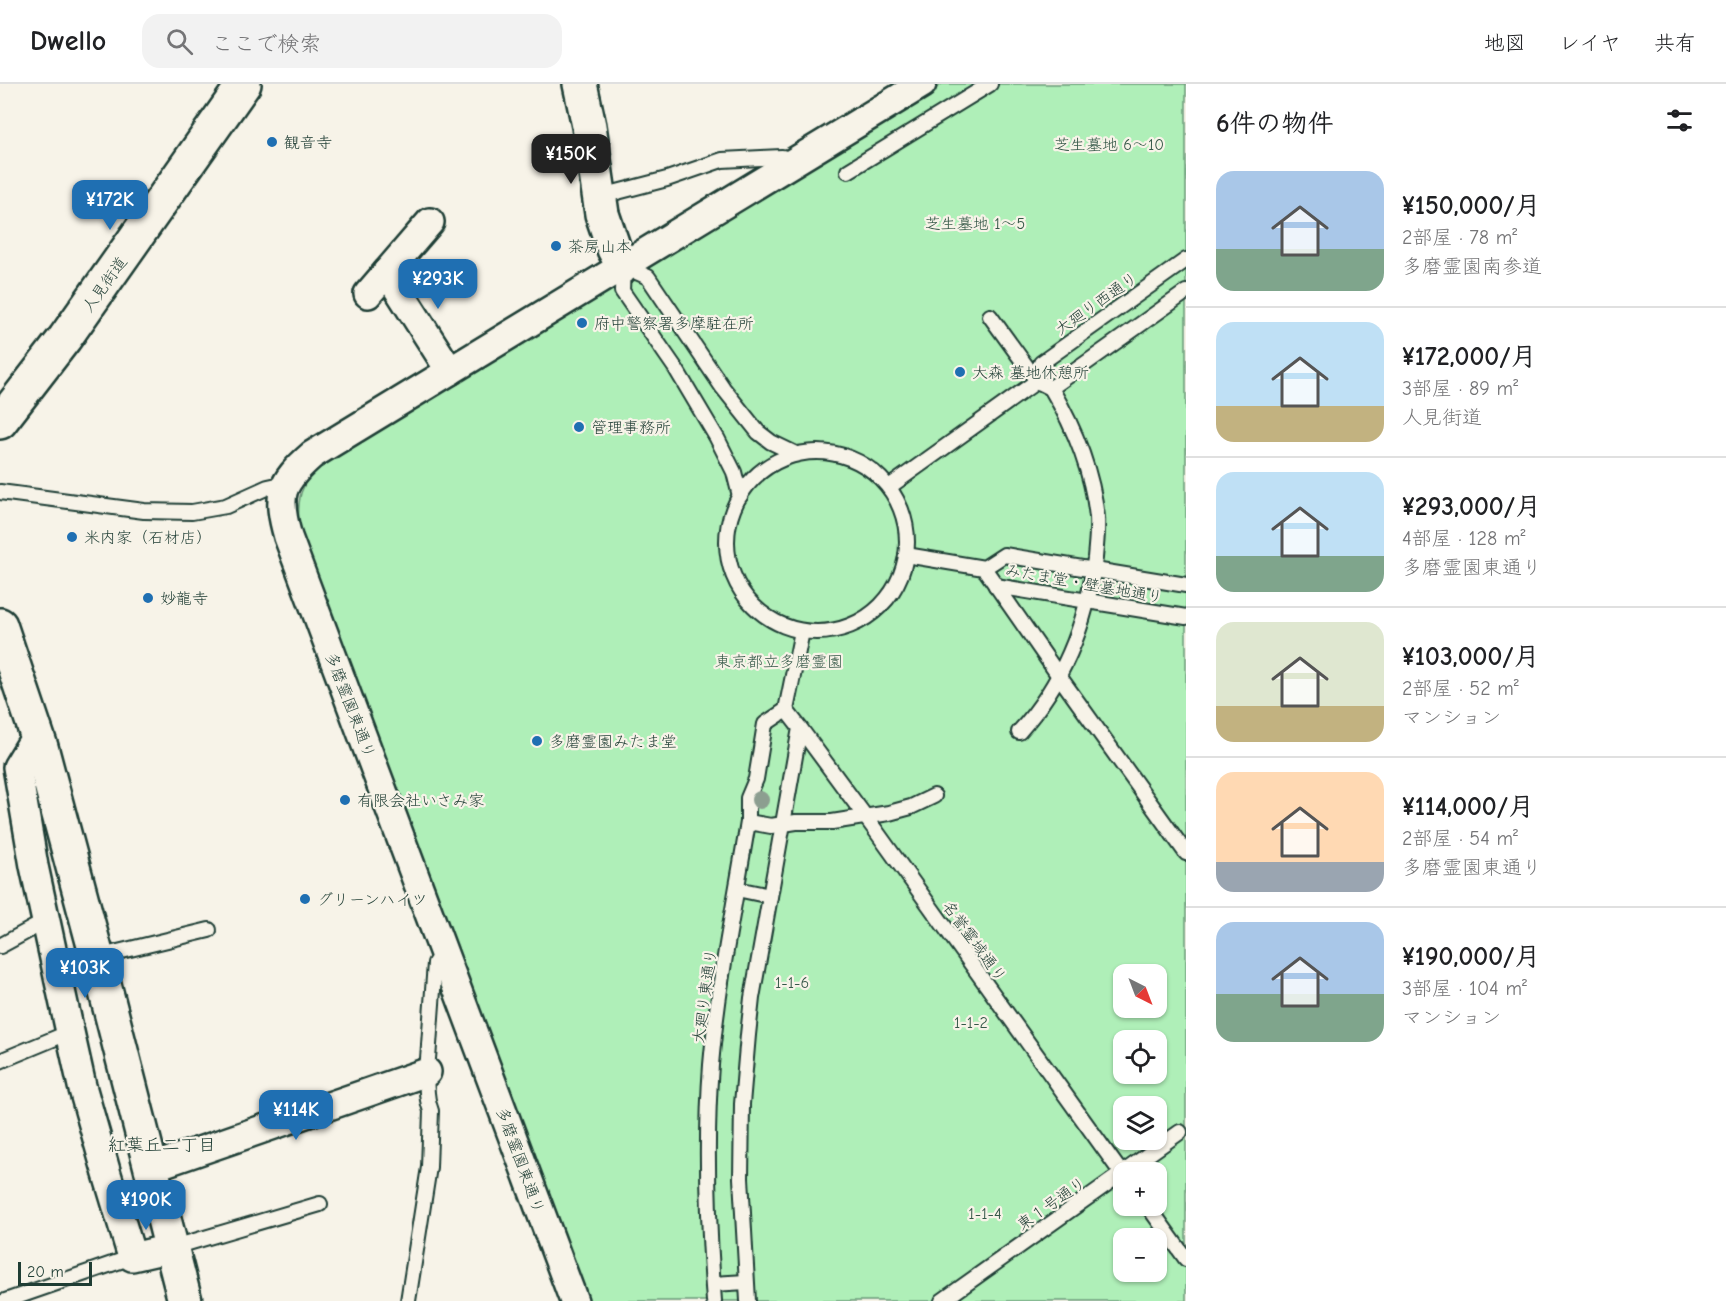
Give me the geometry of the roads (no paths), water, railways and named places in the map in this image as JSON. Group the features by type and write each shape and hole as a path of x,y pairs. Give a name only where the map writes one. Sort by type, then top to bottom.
{"street":[{"name":"人見街道","path":"4,412 65,338 244,84"},
{"path":"580,84 589,126 598,197 608,234 623,266"},
{"path":"286,483 293,471 312,454 922,84"},
{"path":"368,294 430,222"},
{"path":"387,272 450,371"},
{"name":"多磨霊園東通り","path":"286,483 282,499 282,517 288,537 574,1301"},
{"path":"0,625 37,735 97,957 185,1301"},
{"path":"37,735 17,767 34,866 88,1108 132,1257 171,1248"},
{"path":"150,1168 427,1071"}],"lane":[{"path":"848,171 990,84"},
{"path":"598,197 667,179 722,160 782,158 796,160"},
{"name":"大廻り西通り","path":"889,487 1037,381 1041,363 1186,260"},
{"path":"740,496 734,472 717,438 676,369 622,291 623,266 648,277 723,388 758,432 771,442 796,454"},
{"path":"1051,388 1186,291"},
{"path":"990,316 1037,381 1051,388 1081,449 1094,497 1097,518 1097,538 1088,601 1076,642 1059,676 1035,714 1019,732"},
{"path":"822,452 847,457 863,464 889,487 899,502 905,519 908,537 906,555 895,588 871,614 839,629 822,632 802,631 771,620 745,596 730,564 728,538 732,512 740,496 764,469 796,454 822,452"},
{"path":"0,492 144,511 192,512 226,506 268,487 286,483"},
{"name":"みたま堂・壁墓地通り","path":"906,555 984,568 1004,555 1186,585"},
{"name":"みたま堂・壁墓地通り","path":"984,568 996,586 1186,617"},
{"path":"996,586 1186,853"},
{"path":"748,1301 741,1178 742,1104 752,998 800,728 786,710 802,631"},
{"name":"大廻り東通り","path":"714,1301 708,1215 708,1174 711,1066 722,972 748,822 748,798 756,778 765,724 786,710"},
{"name":"名誉霊域通り","path":"800,728 1113,1162"},
{"path":"748,822 771,826 796,822 832,822 911,807 934,796"},
{"path":"737,889 770,896"},
{"path":"0,946 46,921"},
{"path":"97,957 209,930"},
{"path":"408,1301 429,1167 431,1111 427,1097 427,1071 435,963 443,951"},
{"path":"0,1061 70,1032"},
{"name":"東１号通り","path":"1138,1162 1180,1132"},
{"name":"東１号通り","path":"942,1301 1113,1180"},
{"path":"171,1248 320,1204"},
{"path":"1155,1216 1186,1259"},
{"path":"5,1301 20,1298 132,1257"},
{"path":"713,1284 747,1282"}],"place":[{"name":"観音寺","path":"272,142"},
{"name":"茶房山本","path":"556,246"},
{"name":"府中警察署多摩駐在所","path":"582,323"},
{"name":"大森 墓地休憩所","path":"960,372"},
{"name":"管理事務所","path":"579,427"},
{"name":"米内家（石材店）","path":"72,537"},
{"name":"妙龍寺","path":"148,598"},
{"name":"多磨霊園みたま堂","path":"537,741"},
{"name":"有限会社いさみ家","path":"345,800"},
{"name":"グリーンハイツ","path":"305,899"}],"district":[{"name":"紅葉丘二丁目","path":"162,1145"}],"park label":[{"name":"芝生墓地 6～10","path":"1109,144"},
{"name":"芝生墓地 1～5","path":"975,223"},
{"name":"東京都立多磨霊園","path":"779,661"},
{"name":"1-1-6","path":"792,982"},
{"name":"1-1-2","path":"971,1022"},
{"name":"1-1-4","path":"985,1213"}]}
